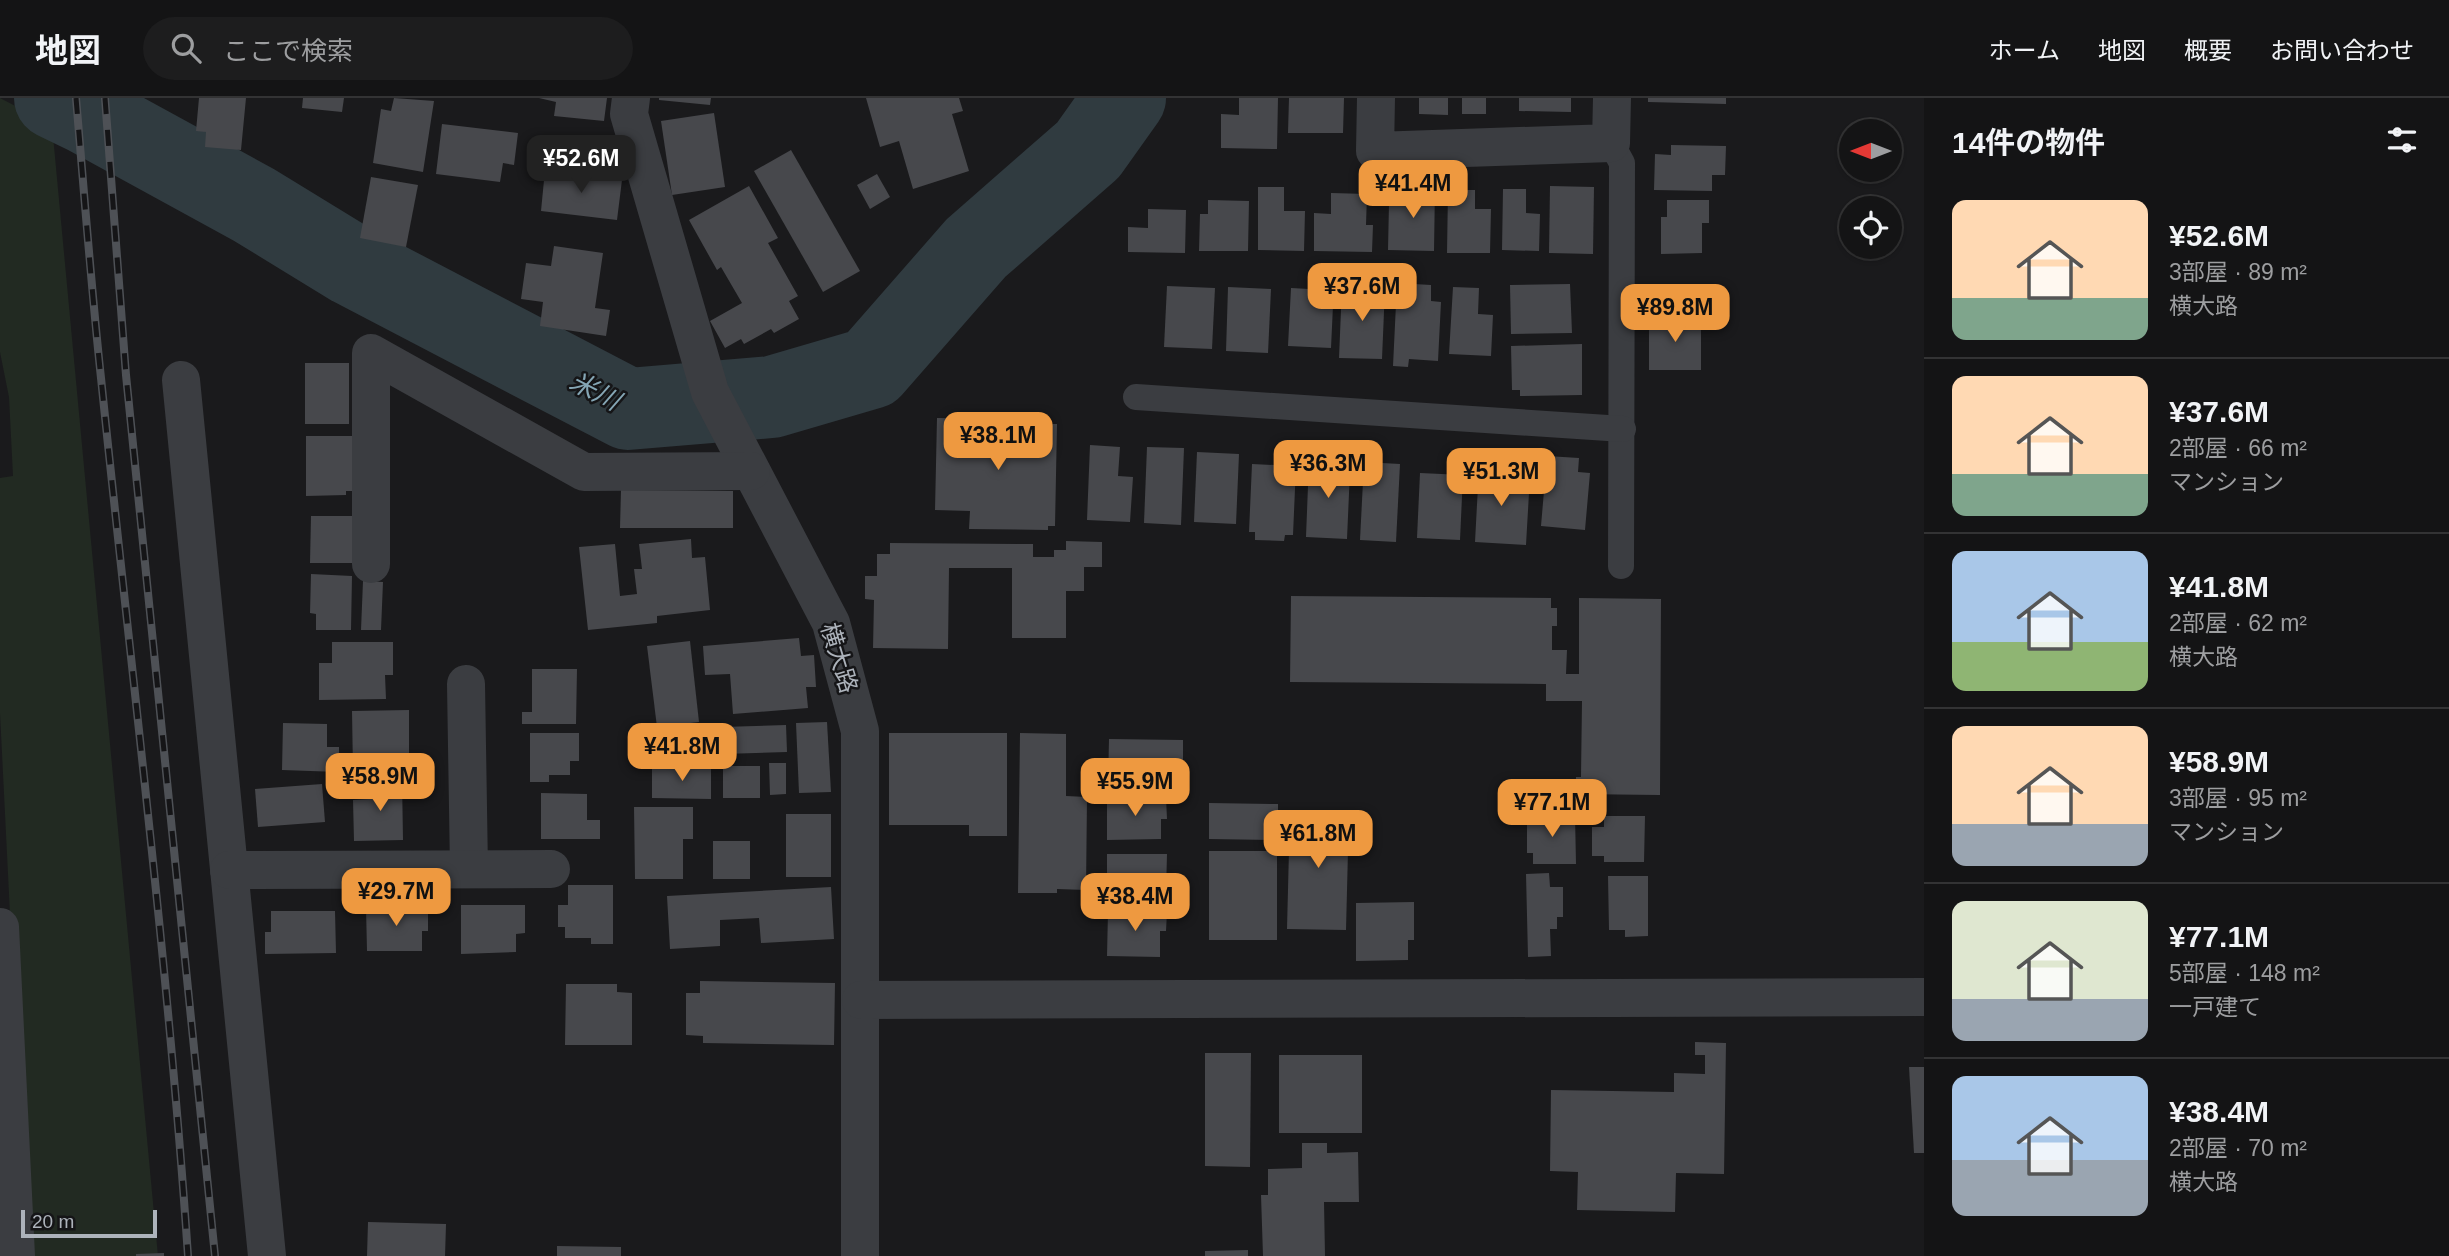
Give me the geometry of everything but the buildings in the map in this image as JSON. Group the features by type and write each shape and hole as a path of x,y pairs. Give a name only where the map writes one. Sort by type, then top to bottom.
{"street":[{"name":"横大路","path":"631,98 629,114 710,392 831,623 860,731 860,1256"},
{"path":"1376,98 1375,151 1611,143 1612,98"},
{"path":"371,564 371,353 584,472 747,463"},
{"path":"181,380 267,1256"},
{"path":"466,684 468,869"},
{"path":"229,870 551,869"},
{"path":"0,927 3,1037 16,1256"},
{"path":"861,1000 1924,997"}],"lane":[{"path":"1611,143 1622,163 1621,566"},
{"path":"1136,397 1623,429"}],"shaded area":[{"path":"0,98 52,125 158,1256 27,1256 0,713 0,478 13,476 9,397 0,352"}],"waterway":[{"name":"米川","path":"55,98 254,205 352,265 628,409 772,397 871,368 976,248 1088,150 1125,98"}],"railway":[{"path":"76,98 97,343 160,926 188,1256"},
{"path":"105,98 126,375 215,1256"}]}
